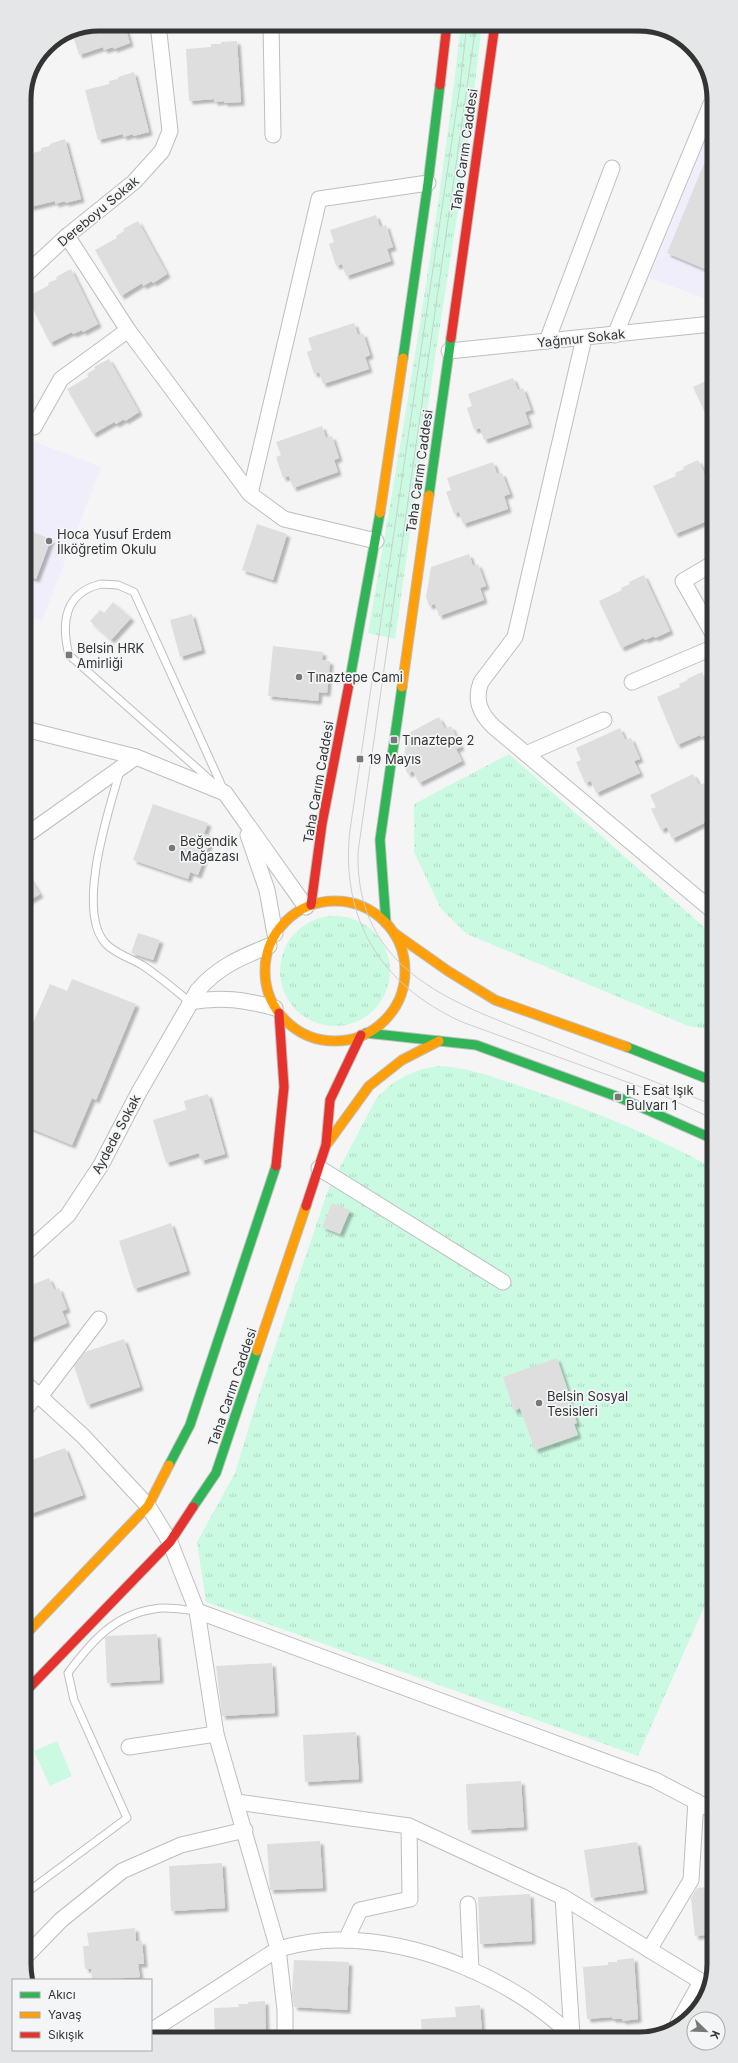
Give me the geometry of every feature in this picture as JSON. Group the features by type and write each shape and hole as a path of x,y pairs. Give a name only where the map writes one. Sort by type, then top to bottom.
{"main road":[{"name":"Taha Carım Caddesi","path":"309,906 322,824 376,542 428,183 446,31"},
{"name":"Taha Carım Caddesi","path":"386,923 380,840 494,31"},
{"path":"328,901 353,903 371,910 386,923 394,933 404,957 405,970 401,993 387,1017 364,1034 342,1040 316,1038 293,1027 277,1011 266,984 264,971 272,940 292,915 309,906 328,901"},
{"path":"394,933 448,971 495,1000 635,1050 707,1079"},
{"name":"Taha Carım Caddesi","path":"31,1629 148,1506 190,1425 276,1167 284,1087 277,1011"},
{"name":"Taha Carım Caddesi","path":"31,1686 170,1542 216,1473 319,1168 326,1145 330,1100 364,1034"},
{"path":"364,1034 476,1045 618,1097 707,1136"},
{"path":"326,1145 369,1086 402,1060 439,1042"}],"street":[{"name":"Dereboyu Sokak","path":"31,269 67,236 134,182 162,151 170,131 159,31"},
{"path":"271,31 273,135"},
{"path":"615,335 707,114"},
{"path":"548,341 612,168"},
{"path":"250,494 319,199 428,183"},
{"path":"67,236 128,330 250,494 284,519 376,542"},
{"name":"Yağmur Sokak","path":"449,350 615,335 707,325"},
{"path":"34,426 61,380 128,330"},
{"path":"584,338 515,636 481,682 478,695 480,710 488,722 707,907"},
{"path":"707,567 683,582 707,623"},
{"path":"632,682 707,650"},
{"path":"526,754 604,720"},
{"path":"31,731 136,757 225,793 309,906"},
{"path":"31,832 136,757"},
{"path":"225,793 239,817 261,869 270,905 272,940"},
{"name":"Aydede Sokak","path":"31,1249 68,1215 101,1165 139,1092 190,1002 207,980 218,970 272,940"},
{"path":"190,1002 214,999 237,999 277,1011"},
{"path":"319,1168 503,1282"},
{"path":"39,1398 99,1319"},
{"path":"31,1389 83,1436 148,1506 170,1542 197,1611 216,1734 237,1802 278,1949 285,2010 285,2032"},
{"path":"197,1611 655,1780 707,1807"},
{"path":"129,1747 216,1734"},
{"path":"649,1950 691,1880 696,1801"},
{"path":"237,1802 409,1826 563,1897 704,1984"},
{"path":"346,1940 360,1910 410,1899 409,1826"},
{"path":"31,1951 61,1920 122,1871 181,1845 245,1830"},
{"path":"563,1897 571,2032"},
{"path":"468,1904 471,1970"},
{"path":"152,2029 278,1949 317,1941 346,1940 391,1945 430,1955 471,1970 521,1996 541,2010 566,2032"},
{"path":"682,2016 703,1985"}],"lane":[{"path":"110,584 118,585 134,592 225,793 69,655 66,643 66,618 72,602 84,590 96,585 110,584"},
{"path":"120,769 105,822 94,877 93,914 95,924 98,933 111,948 156,974 190,1002"},
{"path":"31,1408 39,1398"},
{"path":"31,1889 127,1818 74,1700 68,1673 88,1646 116,1622 154,1608 197,1611"}],"shaded area":[{"path":"707,138 707,299 649,278"},
{"name":"Hoca Yusuf Erdem İlköğretim Okulu","path":"31,440 101,467 42,621 31,616"}],"green space":[{"path":"460,31 481,31 465,167 435,357 395,639 368,633 431,253"},
{"path":"509,754 707,930 707,1029 688,1026 467,934 441,909 414,852 414,804"},
{"path":"335,916 356,920 366,925 374,932 381,940 386,950 390,971 386,992 381,1002 374,1010 366,1017 356,1022 335,1026 314,1022 304,1017 296,1010 289,1002 284,992 280,971 284,950 289,940 296,932 304,925 314,920"},
{"path":"440,1066 459,1068 479,1073 567,1102 666,1144 707,1165 707,1601 638,1756 206,1602 197,1542 235,1473 260,1391 328,1190 376,1099 390,1086 405,1076 431,1067"},
{"path":"57,1741 72,1776 50,1786 34,1751"}],"building":[{"path":"126,31 130,43 114,49 113,47 104,50 103,47 79,55 73,36 85,32"},
{"path":"237,41 241,102 214,102 214,99 189,101 186,49 211,47 211,44"},
{"path":"134,72 149,132 123,137 123,134 98,140 85,90 109,84 109,81"},
{"path":"65,139 81,199 55,204 55,201 31,207 31,153 41,151 41,148 50,146 50,144"},
{"path":"707,157 707,270 667,253"},
{"path":"376,215 380,227 386,225 393,247 387,249 391,261 346,276 342,264 336,266 329,244 334,242 330,230"},
{"path":"138,221 167,274 153,283 152,281 143,286 142,283 121,296 95,250 117,238 116,236 124,231 123,229"},
{"path":"71,269 98,324 83,332 82,330 73,334 72,332 50,343 31,305 31,295 49,285 48,283 57,279 56,277"},
{"path":"354,323 358,335 363,333 370,355 365,357 369,369 323,384 319,372 314,374 307,352 312,350 308,338"},
{"path":"109,359 139,412 125,421 124,419 116,424 114,422 93,434 67,389 88,377 87,374 95,369 94,367"},
{"path":"513,378 518,390 523,388 531,410 525,412 529,424 484,440 480,428 474,430 467,408 472,406 468,394"},
{"path":"707,380 707,417 693,387"},
{"path":"322,426 326,438 332,436 339,458 334,460 338,472 293,488 289,476 283,478 276,457 281,455 276,442"},
{"path":"698,460 707,479 707,521 675,534 653,486 676,476 675,473 684,469 683,467"},
{"path":"493,462 497,474 502,473 510,494 504,496 508,509 463,524 459,512 454,514 446,492 451,490 447,478"},
{"path":"257,524 287,534 273,580 242,570"},
{"path":"31,531 51,539 36,579 31,577"},
{"path":"469,554 473,566 478,564 486,586 480,588 484,600 439,616 435,604 429,606 426,597 431,567"},
{"path":"644,575 670,631 655,638 654,636 645,640 644,638 621,648 599,601 622,590 621,588 630,584 629,582"},
{"path":"113,602 131,618 111,640 90,621 100,610 104,613"},
{"path":"192,614 202,650 180,657 170,620"},
{"name":"Tınaztepe Cami","path":"273,646 323,652 322,660 330,661 327,693 319,692 318,701 268,696"},
{"path":"702,672 707,684 707,734 701,737 700,735 677,745 657,697 680,687 679,684 688,680 687,679"},
{"path":"439,717 445,729 451,726 461,747 456,749 462,761 419,783 413,771 408,774 403,764 407,734"},
{"path":"620,728 625,740 631,738 640,759 634,761 640,773 596,793 591,781 585,783 576,762 581,760 576,748"},
{"path":"693,774 699,785 704,783 707,789 707,822 672,839 667,827 661,830 651,809 656,807 650,795"},
{"name":"Beğendik Mağazası","path":"153,804 208,823 204,834 212,836 198,875 190,872 188,879 133,860"},
{"path":"31,880 40,894 31,899"},
{"path":"138,933 160,940 153,960 131,953"},
{"path":"72,979 136,1004 96,1100 92,1098 72,1145 31,1128 31,1027 50,984 67,991"},
{"path":"208,1094 225,1154 201,1161 199,1153 166,1163 153,1120 186,1110 184,1101"},
{"path":"332,1203 350,1210 340,1234 322,1227"},
{"path":"171,1223 187,1271 134,1289 119,1241"},
{"path":"49,1278 54,1290 59,1288 67,1309 62,1311 67,1323 31,1338 31,1285"},
{"path":"124,1339 140,1387 87,1405 74,1366 85,1352"},
{"name":"Belsin Sosyal Tesisleri","path":"557,1358 570,1397 568,1397 577,1423 574,1424 578,1435 535,1450 520,1408 514,1411 503,1377"},
{"path":"65,1448 83,1495 31,1514 31,1460"},
{"path":"157,1634 160,1680 107,1683 105,1638 107,1636"},
{"path":"272,1663 275,1713 222,1716 216,1666"},
{"path":"356,1732 359,1779 305,1782 303,1735"},
{"path":"521,1781 524,1827 468,1830 466,1784"},
{"path":"320,1841 323,1888 270,1890 267,1844"},
{"path":"637,1842 644,1890 591,1898 584,1850"},
{"path":"222,1863 225,1908 171,1911 169,1866"},
{"path":"707,1887 707,1935 695,1936 691,1898 697,1888"},
{"path":"530,1894 532,1941 480,1944 478,1897"},
{"path":"135,1928 136,1941 142,1941 144,1964 138,1964 140,1977 92,1979 91,1969 85,1969 83,1946 89,1946 87,1933"},
{"path":"634,1958 638,2019 622,2021 622,2019 612,2019 612,2017 587,2019 583,1967 608,1965 608,1962 617,1962 617,1960"},
{"path":"294,1960 349,1962 347,2010 294,2007 292,1994"},
{"path":"265,2001 266,2032 215,2032 214,2008 239,2007 238,2004 248,2004 248,2002"},
{"path":"480,2005 482,2032 422,2032 421,2019 456,2017 455,2007"}],"tram line":[{"path":"466,31 460,86 350,830 349,863 352,893 360,921 372,946 388,969 409,989 434,1007 462,1022 660,1094 707,1116"},
{"path":"475,31 358,852 362,894 374,928 393,956 418,978 448,997 481,1013 707,1103"}],"traffic: fast":[{"path":"403,358 428,183 440,85"},
{"path":"429,495 451,338"},
{"path":"349,684 380,513"},
{"path":"386,923 380,840 402,687"},
{"path":"366,1033 476,1045 618,1097 707,1136"},
{"path":"627,1047 707,1079"},
{"path":"169,1465 190,1425 276,1166"},
{"path":"193,1507 216,1473 257,1351"}],"traffic: slow":[{"path":"380,513 403,358"},
{"path":"402,687 429,495"},
{"path":"342,901 362,906 385,921 400,944 404,957 405,971 404,985 400,998 385,1021 362,1036 349,1040 328,1041 308,1036 285,1021 270,998 266,985 265,964 270,944 285,921 308,906 321,902 342,901"},
{"path":"394,933 448,971 495,1000 627,1047"},
{"path":"327,1144 369,1086 402,1060 439,1041"},
{"path":"257,1351 306,1206"},
{"path":"31,1629 148,1506 169,1465"}],"traffic: jam":[{"path":"440,85 446,31"},
{"path":"451,338 494,31"},
{"path":"311,905 322,824 349,684"},
{"path":"276,1166 284,1087 279,1013"},
{"path":"306,1206 326,1145 330,1100 361,1035"},
{"path":"31,1686 170,1542 193,1507"}],"place":[{"name":"Hoca Yusuf Erdem İlköğretim Okulu","path":"49,541"},
{"name":"Belsin HRK Amirliği","path":"69,655"},
{"name":"Tınaztepe Cami","path":"299,677"},
{"name":"Tınaztepe 2","path":"394,740"},
{"name":"19 Mayıs","path":"360,759"},
{"name":"Beğendik Mağazası","path":"172,848"},
{"name":"H. Esat Işık Bulvarı 1","path":"618,1097"},
{"name":"Belsin Sosyal Tesisleri","path":"539,1403"}]}
